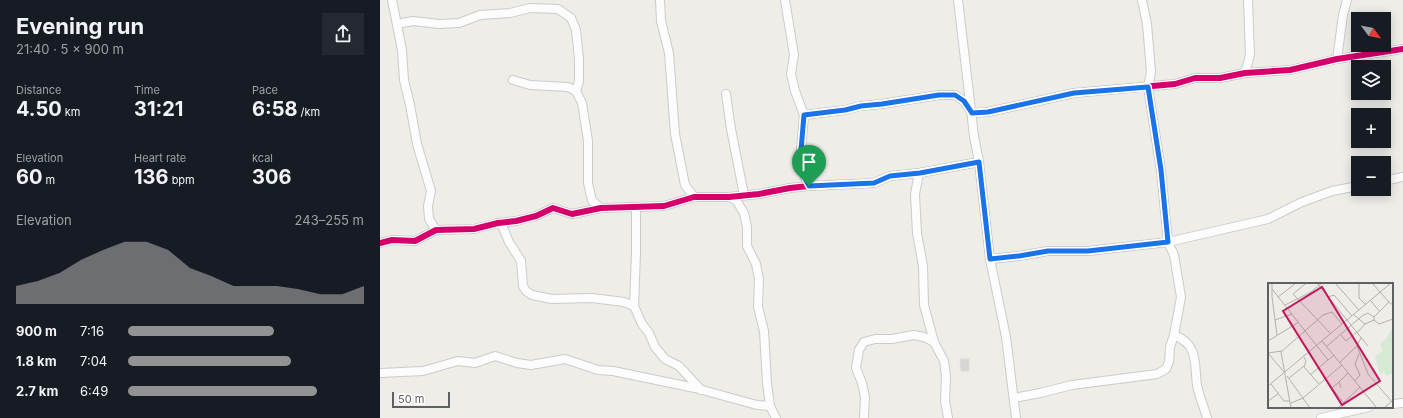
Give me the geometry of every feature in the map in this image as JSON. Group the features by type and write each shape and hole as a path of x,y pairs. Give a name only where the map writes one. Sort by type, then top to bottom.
{"street":[{"path":"392,0 402,50 404,80 417,144 431,190 428,206 429,219 436,230"},
{"path":"660,0 662,21 669,53 675,134 686,184 694,197"},
{"path":"785,0 794,55 791,74 795,91 804,115 800,162 809,186"},
{"path":"958,0 990,259 1006,337 1016,418"},
{"path":"1014,398 1072,385 1157,374 1166,369 1169,362 1170,347 1174,335 1181,297 1174,255 1168,242 1161,170 1148,87 1151,72 1147,24 1142,0"},
{"path":"1245,74 1250,55 1248,0"},
{"path":"1337,59 1346,0"},
{"path":"397,24 413,21 439,24 459,23 480,15 510,13 530,8 558,9 571,18 576,30 579,60 579,81 576,91"},
{"path":"972,113 988,112 1074,93 1175,84 1195,78 1220,78 1290,70 1337,59 1403,49"},
{"path":"514,80 530,85 568,87 576,91 582,103 588,141 588,183 592,201 601,208"},
{"path":"726,94 731,129 744,195"},
{"path":"804,115 939,95 955,95 964,101 972,113"},
{"path":"380,243 392,240 415,241 436,230 474,229 516,221 536,216 553,208 572,214 601,208 664,206 694,197 729,197 809,186 874,183 890,176 920,173 979,162"},
{"path":"920,173 915,194 917,233 923,266 924,305 934,342 944,361 946,376 945,401 948,418"},
{"path":"1391,180 1403,177"},
{"path":"990,259 1048,251 1088,251 1168,242 1268,219 1302,202 1332,191 1351,187"},
{"path":"729,197 736,200 744,213 747,227 747,246 756,264 759,279 758,306 764,331 766,377 770,406 776,418"},
{"path":"636,208 634,306 655,347 666,359 678,366 701,390"},
{"path":"501,223 509,242 521,261 523,286 526,291 552,299 592,298 624,302 634,306"},
{"path":"864,418 865,397 862,383 856,368 859,350 864,342 875,339 914,335 924,337 934,342"},
{"path":"1174,335 1183,338 1194,353 1198,385 1207,418"},
{"path":"380,373 397,371 423,371 458,361 476,363 495,356 517,363 531,365 564,359 598,370 613,371 701,390 757,405 770,406"},
{"path":"1393,404 1403,403"},
{"path":"1321,418 1365,408"}],"building":[{"path":"960,359 969,359 969,371 961,371"}],"cycle path":[{"path":"804,115 939,95 955,95 964,101 972,113 988,112 1074,93 1175,84 1195,78 1220,78 1245,73 1290,70 1337,59 1403,49"},
{"path":"380,243 392,240 415,241 436,230 474,229 498,223 516,221 536,216 553,208 572,214 601,208 664,206 694,197 729,197 809,186 874,183 890,176 919,173 979,162"}],"route":[{"path":"1148,87 1161,170 1168,242 1088,251 1048,251 990,259 979,162 920,173 890,176 874,183 809,186 800,162 804,115 845,110 861,106 910,101 939,95 955,95 964,101 972,113 988,112 1074,93 1148,87"}]}
